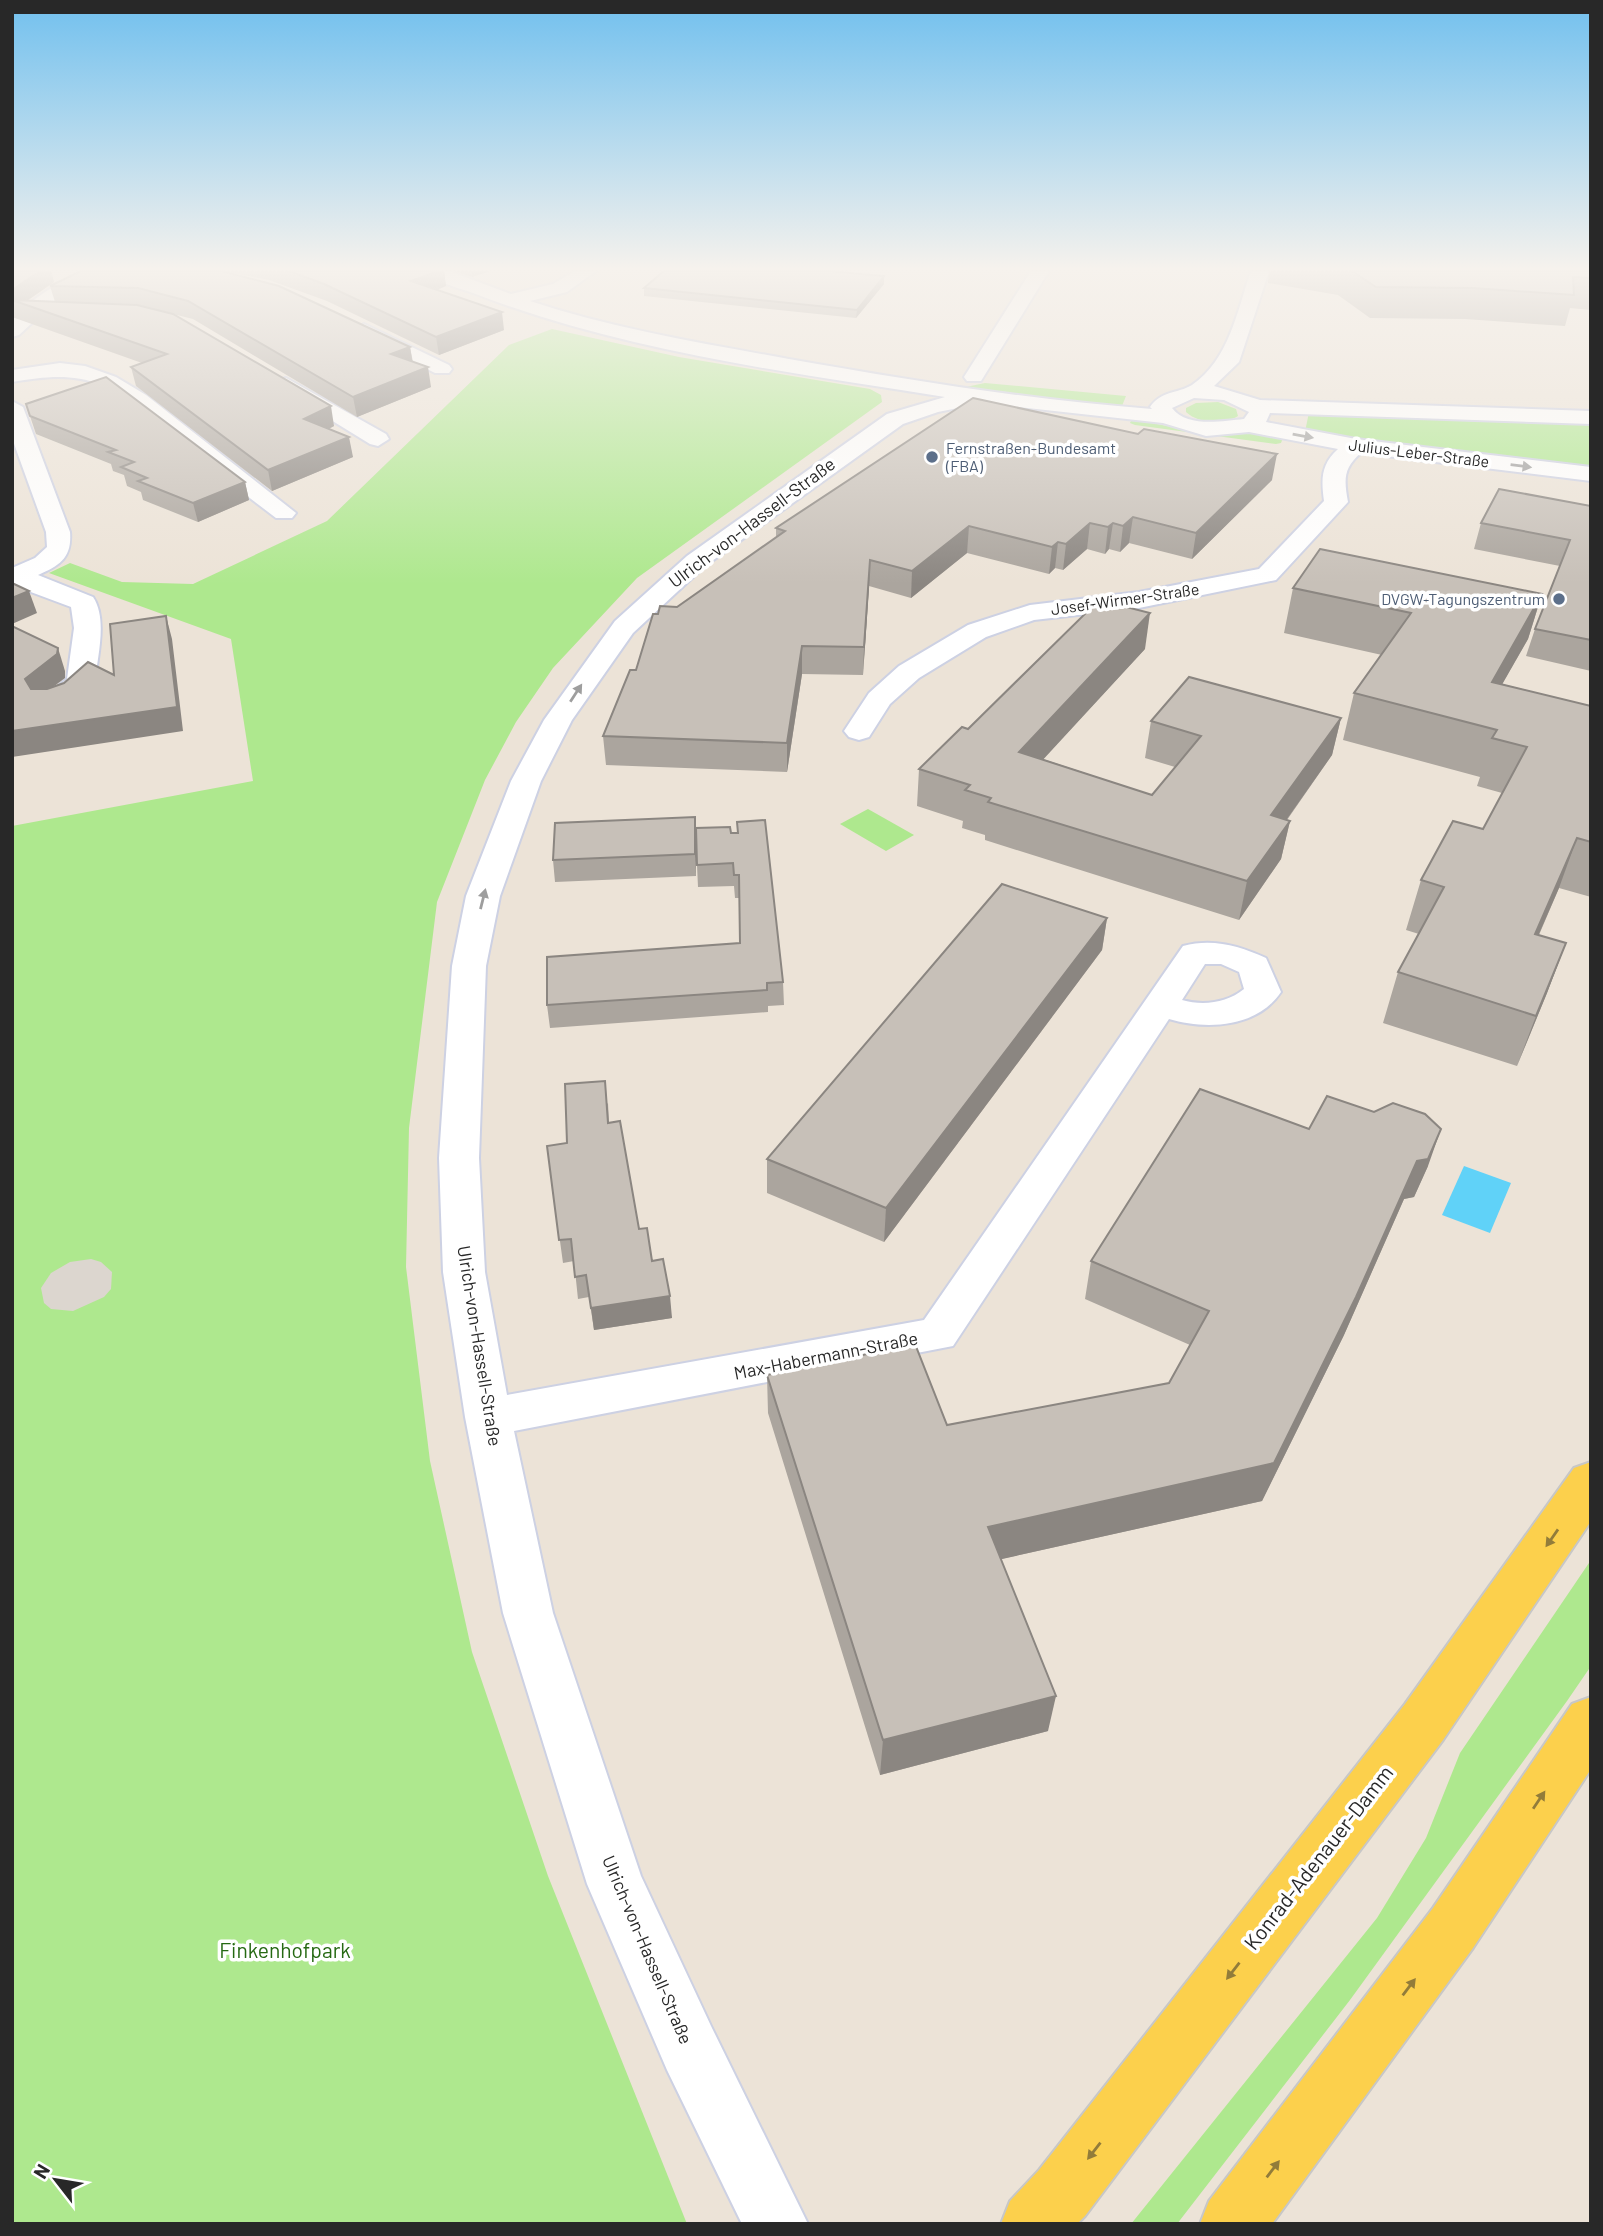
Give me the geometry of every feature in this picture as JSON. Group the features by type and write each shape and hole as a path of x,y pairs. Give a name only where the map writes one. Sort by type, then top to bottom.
{"main road":[{"name":"Konrad-Adenauer-Damm","path":"1033,2224 1062,2193 1424,1722 1591,1482"},
{"path":"1232,2224 1453,1928 1591,1722"}],"street":[{"path":"94,375 109,381 138,400 284,513"},
{"path":"272,375 378,439"},
{"name":"Julius-Leber-Straße","path":"857,375 914,386 978,387"},
{"name":"Julius-Leber-Straße","path":"902,375 978,387 1169,408 1206,429 1249,410 1591,418"},
{"path":"978,387 984,375"},
{"path":"1196,392 1214,375"},
{"path":"1230,375 1231,382 1249,410"},
{"path":"895,419 914,386"},
{"name":"Ulrich-von-Hassell-Straße","path":"776,2224 690,2048 615,1884 528,1613 488,1417 464,1272 460,1158 469,966 483,896 504,834 539,757 590,671 624,627 696,561 895,419 978,387"},
{"name":"Julius-Leber-Straße","path":"1169,408 1196,392 1356,446 1591,474"},
{"path":"12,407 58,532 59,549 44,563 15,576"},
{"name":"Josef-Wirmer-Straße","path":"859,731 879,699 909,672 977,631 1011,617 1178,593 1267,575 1336,502 1332,479 1338,461 1356,446"},
{"path":"15,576 85,603 87,628 81,682 49,704"},
{"name":"Max-Habermann-Straße","path":"488,1417 938,1334 1160,1004"}],"green space":[{"name":"Finkenhofpark","path":"478,375 789,375 870,389 881,395 882,402 637,578 553,668 516,722 485,780 437,902 409,1128 406,1267 430,1461 472,1652 548,1876 687,2224 12,2224 12,826 253,781 231,639 49,573 70,563 122,582 193,584 327,521"},
{"path":"985,383 1126,396 1120,411 961,388"},
{"path":"1218,402 1236,409 1238,416 1211,422 1186,412 1186,408 1196,403"},
{"path":"1309,412 1591,422 1591,471 1305,432"},
{"path":"1132,419 1202,433 1265,434 1283,438 1281,443 1276,444 1135,425 1130,423"},
{"path":"868,809 914,835 886,851 840,824"},
{"path":"1591,1560 1591,1666 1567,1701 1350,2000 1177,2224 1131,2224 1377,1918 1426,1838 1460,1753"}],"shaded area":[{"path":"91,1259 101,1262 112,1272 111,1289 104,1297 73,1311 51,1309 44,1303 41,1288 51,1273 70,1262"}],"water":[{"path":"1464,1166 1511,1183 1490,1233 1442,1215"}],"building":[{"path":"142,375 278,375 331,406 304,419 349,437 268,470"},
{"path":"316,375 407,375 353,397"},
{"path":"106,377 245,482 193,503 138,481 147,478 121,467 134,462 108,452 116,450 30,416 26,404"},
{"path":"973,398 1138,434 1144,429 1277,454 1196,533 1133,517 1123,526 1113,523 1108,527 1090,523 1066,544 1058,542 1052,547 969,526 912,571 870,560 864,647 802,646 787,743 603,736 630,670 636,670 653,614 658,614 660,606 677,607 785,531 776,528"},
{"path":"1499,489 1591,506 1591,640 1535,629 1570,540 1481,523"},
{"path":"1320,549 1542,594 1492,682 1591,706 1591,842 1577,838 1535,934 1566,943 1536,1016 1398,972 1444,887 1421,880 1453,821 1483,829 1527,747 1492,738 1497,730 1354,693 1411,613 1293,588"},
{"path":"12,583 29,591 12,598"},
{"path":"1099,600 1150,613 1019,752 1152,795 1201,736 1151,721 1189,677 1341,718 1271,815 1290,821 1247,881 988,802 991,798 965,790 970,785 919,769 962,727 968,729"},
{"path":"166,616 177,707 12,731 12,626 58,648 57,654 25,679 31,689 47,689 64,683 88,662 114,675 110,624"},
{"path":"695,817 695,854 553,860 555,823"},
{"path":"765,820 783,982 767,983 767,990 547,1005 547,957 740,943 739,875 734,875 733,863 697,865 696,828 730,827 731,833 738,833 737,822"},
{"path":"1002,884 1107,918 886,1208 767,1159"},
{"path":"605,1081 608,1123 620,1121 639,1229 647,1228 652,1261 663,1259 670,1296 591,1308 586,1275 575,1277 571,1239 559,1240 547,1146 567,1143 565,1084"},
{"path":"1200,1089 1309,1129 1327,1096 1374,1112 1393,1103 1425,1114 1441,1129 1428,1159 1417,1161 1356,1297 1274,1463 988,1527 1056,1696 883,1740 767,1375 915,1344 947,1425 1169,1383 1209,1311 1091,1261"}],"place":[{"name":"Fernstraßen-Bundesamt (FBA)","path":"932,457"},
{"name":"DVGW-Tagungszentrum","path":"1559,599"}]}
